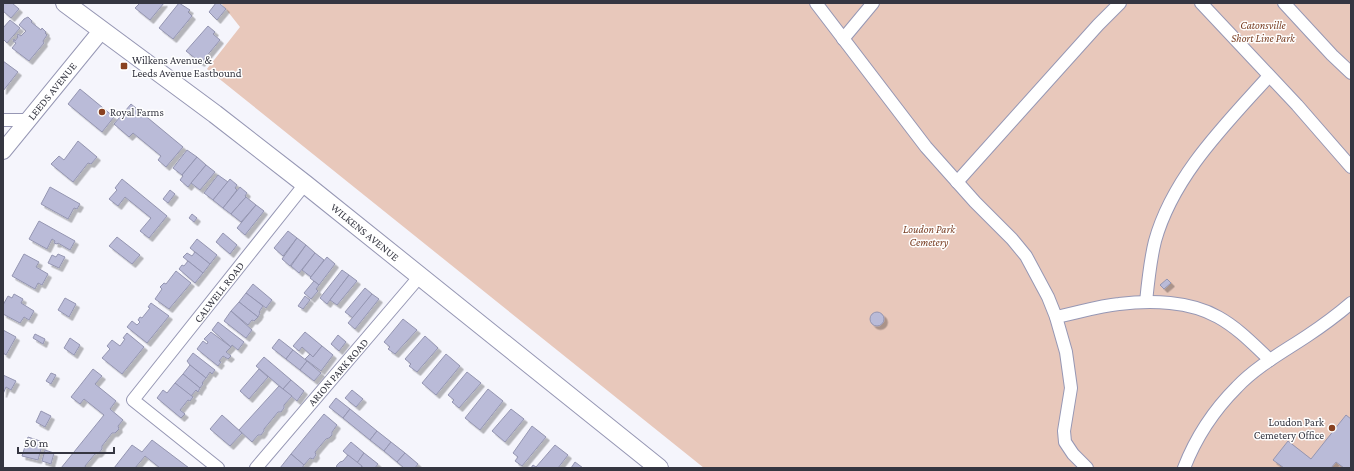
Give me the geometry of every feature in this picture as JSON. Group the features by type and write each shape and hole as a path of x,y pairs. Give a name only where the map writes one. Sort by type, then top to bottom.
{"main road":[{"name":"WILKENS AVENUE","path":"65,3 215,114 305,184 659,468"}],"street":[{"path":"816,3 926,147 1026,256 1048,296 1066,352 1071,388 1064,431 1065,442 1073,454 1087,468"},
{"path":"843,39 873,3"},
{"path":"957,182 1092,31 1120,3"},
{"path":"1201,3 1297,105 1351,167"},
{"path":"1284,3 1332,56 1351,73"},
{"name":"LEEDS AVENUE","path":"3,151 101,31"},
{"path":"1146,302 1155,241 1175,193 1214,138 1269,76"},
{"path":"3,120 28,120"},
{"name":"CALWELL ROAD","path":"218,468 133,400 305,184"},
{"name":"ARION PARK ROAD","path":"256,468 420,276"},
{"path":"1056,317 1119,304 1146,302 1176,304 1198,308 1218,317 1251,342 1270,360"},
{"path":"1184,468 1201,432 1216,410 1238,386 1270,360 1307,336 1351,303"}],"green space":[{"name":"Loudon Park Cemetery","path":"221,3 1351,3 1351,468 704,468 207,69 240,27"}],"building":[{"path":"3,3 12,3 19,9 11,18 3,11"},
{"path":"140,3 164,3 150,20 135,8"},
{"path":"179,3 190,10 188,12 192,16 173,39 159,28"},
{"path":"216,3 219,3 226,9 217,20 209,12"},
{"path":"28,17 32,21 31,22 41,30 42,28 47,35 43,41 44,43 29,61 12,48 16,43 13,41 14,39 15,41 18,37 18,34 21,36 26,31 19,25"},
{"path":"10,20 20,28 7,43 3,39 3,28"},
{"path":"208,26 215,32 213,34 220,40 201,63 186,51"},
{"path":"3,61 18,72 3,91"},
{"path":"80,89 114,117 102,132 68,104"},
{"path":"131,104 183,147 166,167 158,160 161,156 133,133 129,137 114,124"},
{"path":"78,141 97,157 91,164 88,163 73,182 51,164 59,156 64,160"},
{"path":"187,150 197,157 182,175 173,168"},
{"path":"197,157 206,165 188,187 180,180 183,176 182,175"},
{"path":"206,165 215,172 200,190 191,183"},
{"path":"218,175 228,182 213,200 204,193"},
{"path":"122,179 167,216 149,238 140,231 151,218 125,197 118,206 109,199 117,190 115,188"},
{"path":"230,179 237,185 235,188 237,190 223,208 213,200"},
{"path":"50,187 80,204 77,209 74,208 68,219 41,204"},
{"path":"240,187 247,193 245,196 246,197 231,214 223,208"},
{"path":"170,190 175,194 168,203 163,199"},
{"path":"246,197 256,205 241,222 231,214"},
{"path":"256,205 264,211 245,235 237,228"},
{"path":"192,214 197,218 194,222 189,218"},
{"path":"39,221 75,241 70,250 58,243 54,243 55,241 52,239 47,249 29,239"},
{"path":"288,231 297,238 283,256 274,248"},
{"path":"223,233 237,245 230,254 216,242"},
{"path":"117,237 140,255 132,264 109,246"},
{"path":"297,238 306,245 290,266 282,259"},
{"path":"197,239 217,255 210,264 190,248"},
{"path":"306,245 315,253 299,273 291,266"},
{"path":"195,252 210,264 203,273 183,257 187,253 192,256"},
{"path":"315,253 324,260 311,277 302,270"},
{"path":"24,254 39,262 36,267 48,274 42,285 38,283 35,289 12,276"},
{"path":"58,254 65,257 59,268 48,263 52,255 56,257"},
{"path":"327,257 335,264 319,285 310,278"},
{"path":"188,261 203,273 195,283 179,269"},
{"path":"342,270 349,275 327,304 320,298"},
{"path":"176,271 191,283 169,309 155,299 162,289 160,287 164,283 166,284"},
{"path":"349,275 357,281 337,305 330,300"},
{"path":"1167,279 1171,283 1164,289 1160,285"},
{"path":"314,281 319,285 316,289 318,291 311,299 304,293"},
{"path":"253,284 272,300 266,308 246,293"},
{"path":"365,288 372,294 353,318 345,312"},
{"path":"246,293 263,306 258,317 239,302"},
{"path":"14,294 23,299 21,303 34,311 29,320 24,317 20,323 3,314 3,305 8,296 12,298"},
{"path":"372,294 379,299 355,329 348,323"},
{"path":"305,296 310,300 303,309 298,306"},
{"path":"65,298 76,304 69,317 58,310"},
{"path":"239,302 258,317 254,321 252,320 248,325 231,311"},
{"path":"151,303 169,316 147,343 127,327 132,321 137,325 140,322 138,320 140,317 142,318 150,308 148,307"},
{"path":"231,311 252,330 246,338 224,321"},
{"path":"874,312 880,312 884,316 884,322 880,326 874,326 870,322 870,316"},
{"path":"403,319 417,330 395,354 388,349 390,347 384,342"},
{"path":"218,322 244,342 238,350 232,345 231,347 212,330"},
{"path":"3,330 16,337 6,355 3,353"},
{"path":"211,332 231,347 226,352 231,356 228,359 223,356 219,361 221,362 218,366 197,349 203,341 207,344 208,342 204,339"},
{"path":"305,332 322,346 313,357 302,347 299,351 293,346"},
{"path":"127,333 144,347 122,374 102,358 110,349 107,346 112,340 120,346"},
{"path":"35,334 45,339 43,344 33,338"},
{"path":"338,335 346,342 339,351 331,344"},
{"path":"425,336 438,348 417,372 409,366 411,364 405,359"},
{"path":"70,338 80,345 74,355 64,348"},
{"path":"279,339 293,350 286,359 272,348"},
{"path":"322,346 333,355 321,371 305,359 310,354 313,357"},
{"path":"293,350 307,361 300,370 286,359"},
{"path":"193,353 215,370 212,374 210,372 206,378 190,365 187,361"},
{"path":"446,354 460,366 436,395 422,383"},
{"path":"264,357 291,380 283,389 256,366"},
{"path":"307,361 321,373 314,381 300,370"},
{"path":"190,365 206,378 200,388 183,374"},
{"path":"93,369 102,376 95,384 116,401 110,409 123,420 118,426 119,429 115,433 112,433 102,446 99,453 95,454 85,466 86,468 61,468 104,415 84,399 80,404 71,397"},
{"path":"259,369 268,377 249,399 240,391"},
{"path":"467,372 481,383 459,408 452,402 454,400 448,395"},
{"path":"51,373 56,375 51,384 46,381"},
{"path":"183,374 200,388 198,392 196,390 191,396 175,383"},
{"path":"3,375 16,381 11,390 6,387 3,394"},
{"path":"291,380 304,391 297,401 283,389"},
{"path":"175,383 193,397 190,401 188,400 180,410 185,414 181,418 157,398 163,390 167,393"},
{"path":"279,386 292,396 284,405 281,412 278,412 264,429 261,435 258,435 252,442 239,430"},
{"path":"488,389 503,401 480,430 465,418"},
{"path":"352,390 363,399 356,407 345,398"},
{"path":"336,398 350,409 343,418 329,407"},
{"path":"350,409 377,431 370,440 343,418"},
{"path":"511,409 524,419 505,442 492,431"},
{"path":"41,411 51,416 45,427 36,422"},
{"path":"324,414 337,425 332,432 332,435 326,439 315,452 316,455 313,459 310,458 304,465 291,454"},
{"path":"222,415 242,433 230,446 210,429"},
{"path":"1346,415 1351,419 1351,468 1344,468 1336,462 1331,468 1284,468 1273,460 1288,441 1311,459"},
{"path":"532,426 546,437 522,466 515,461 518,457 513,453"},
{"path":"377,431 391,442 384,451 370,440"},
{"path":"28,437 43,442 38,460 22,456"},
{"path":"152,440 189,468 160,468 145,456 135,468 114,468 132,445 142,452"},
{"path":"351,442 364,453 357,463 343,451"},
{"path":"391,442 405,453 397,462 384,451"},
{"path":"555,445 568,455 558,468 531,468 533,465 536,467"},
{"path":"45,450 54,453 51,464 42,461"},
{"path":"364,453 378,464 375,468 364,468 357,463"},
{"path":"405,453 418,464 415,468 404,468 397,462"},
{"path":"291,454 304,465 302,468 280,468"},
{"path":"348,455 362,466 360,468 336,468 337,465"},
{"path":"575,462 583,468 571,468"}],"place":[{"name":"Wilkens Avenue & Leeds Avenue Eastbound","path":"124,66"},
{"name":"Royal Farms","path":"102,112"},
{"name":"Loudon Park Cemetery Office","path":"1332,428"}],"park label":[{"name":"Catonsville Short Line Park","path":"1263,31"}]}
